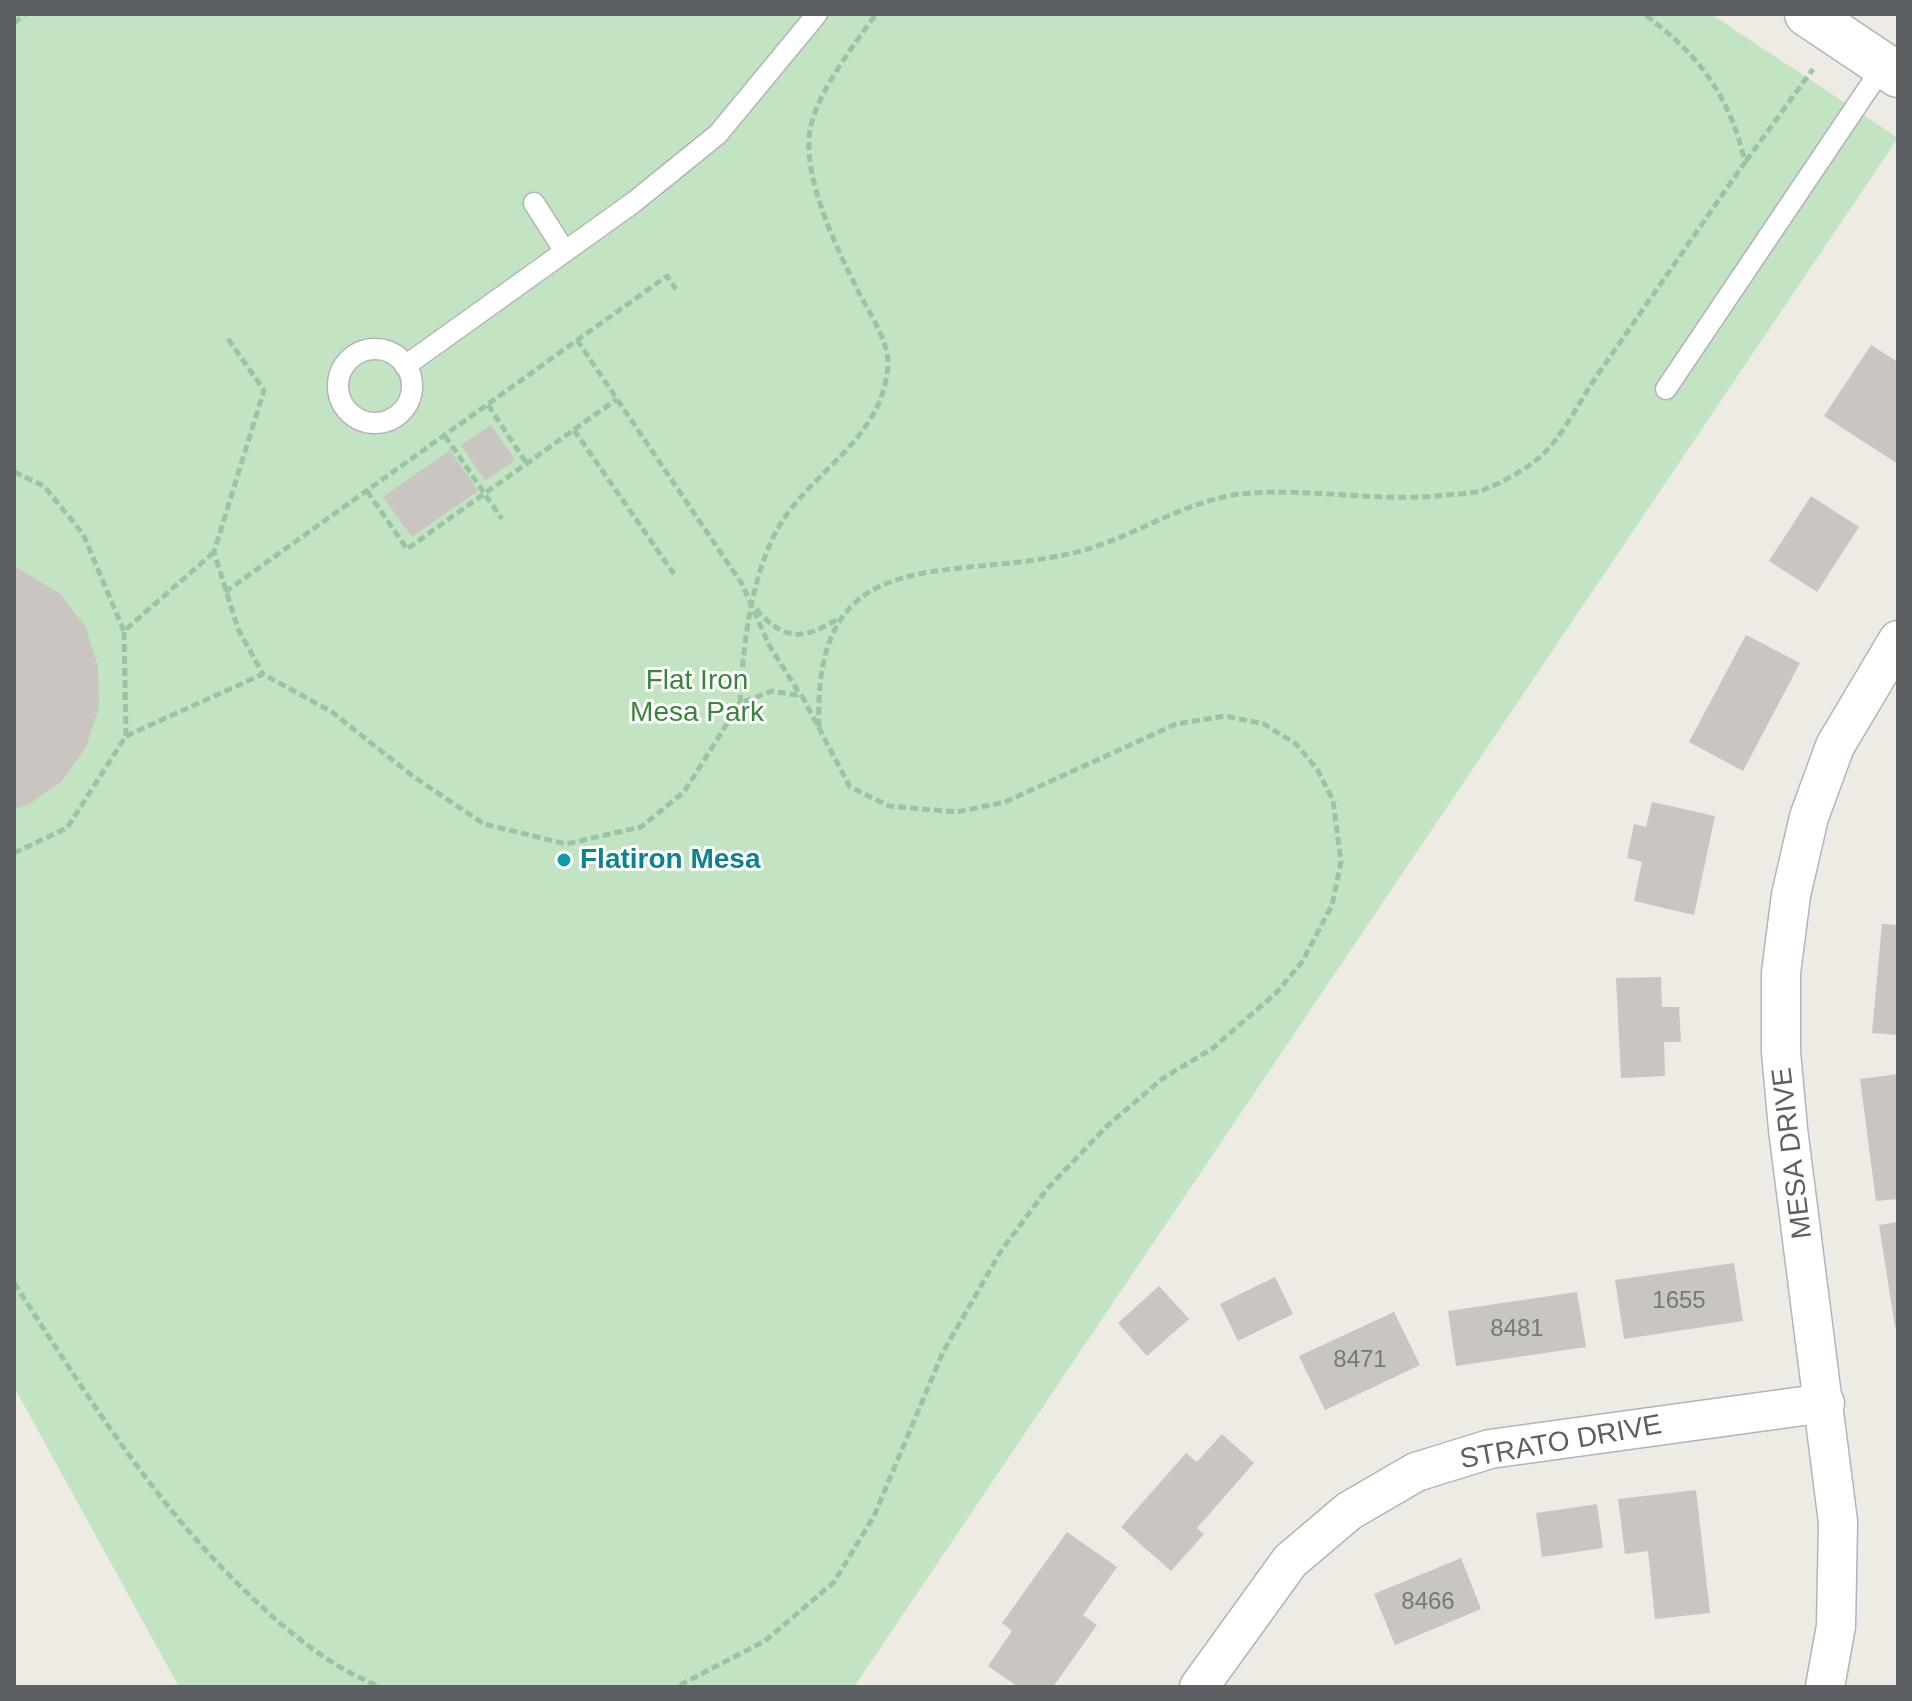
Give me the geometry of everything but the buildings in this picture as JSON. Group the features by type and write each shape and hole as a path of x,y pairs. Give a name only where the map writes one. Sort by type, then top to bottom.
{"street":[{"path":"1807,14 1891,70"},
{"name":"MESA DRIVE","path":"1825,1687 1836,1626 1838,1522 1787,1114 1781,1052 1781,973 1791,895 1809,817 1835,746 1898,640"},
{"name":"STRATO DRIVE","path":"1199,1687 1290,1561 1349,1511 1416,1472 1490,1449 1825,1403"}],"lane":[{"path":"405,366 634,202 718,134 817,14"},
{"path":"1666,389 1891,70"},
{"path":"534,203 564,250"}],"path":[{"path":"14,23 25,14"},
{"path":"214,552 238,629 263,674 332,712 414,777 484,824 566,844 641,827 684,792 740,703 743,647 771,541 807,488 844,455 880,408 889,360 816,195 810,130 835,72 876,14"},
{"path":"1644,14 1682,43 1716,83 1745,162"},
{"path":"820,728 818,690 823,658 834,627 880,583 921,571 1016,564 1081,551 1132,534 1193,505 1239,494 1284,492 1349,498 1427,498 1482,491 1542,456 1813,69"},
{"path":"225,592 667,276 676,289"},
{"path":"124,631 214,552 264,390 228,339"},
{"path":"577,340 742,584 769,645 802,696 850,787 889,806 957,812 1005,802 1176,724 1225,716 1264,724 1296,744 1317,769 1333,800 1341,862 1332,905 1302,962 1277,992 1213,1048 1162,1079 1107,1126 1047,1189 1001,1251 943,1352 874,1516 834,1582 765,1641 676,1687"},
{"path":"367,491 407,549 617,399"},
{"path":"488,405 527,464"},
{"path":"574,430 674,574"},
{"path":"445,436 502,519"},
{"path":"14,472 44,486 83,534 124,631 126,736"},
{"path":"752,605 775,630 795,635 818,632 849,613"},
{"path":"14,853 67,828 126,736 263,674"},
{"path":"740,703 772,691 802,696"},
{"path":"14,1283 120,1447 188,1535 278,1624 343,1672 381,1687"}],"green space":[{"name":"Flat Iron Mesa Park","path":"14,14 1711,14 1898,138 854,1687 179,1687 14,1387"}],"place":[{"name":"Flatiron Mesa","path":"564,860"}]}
